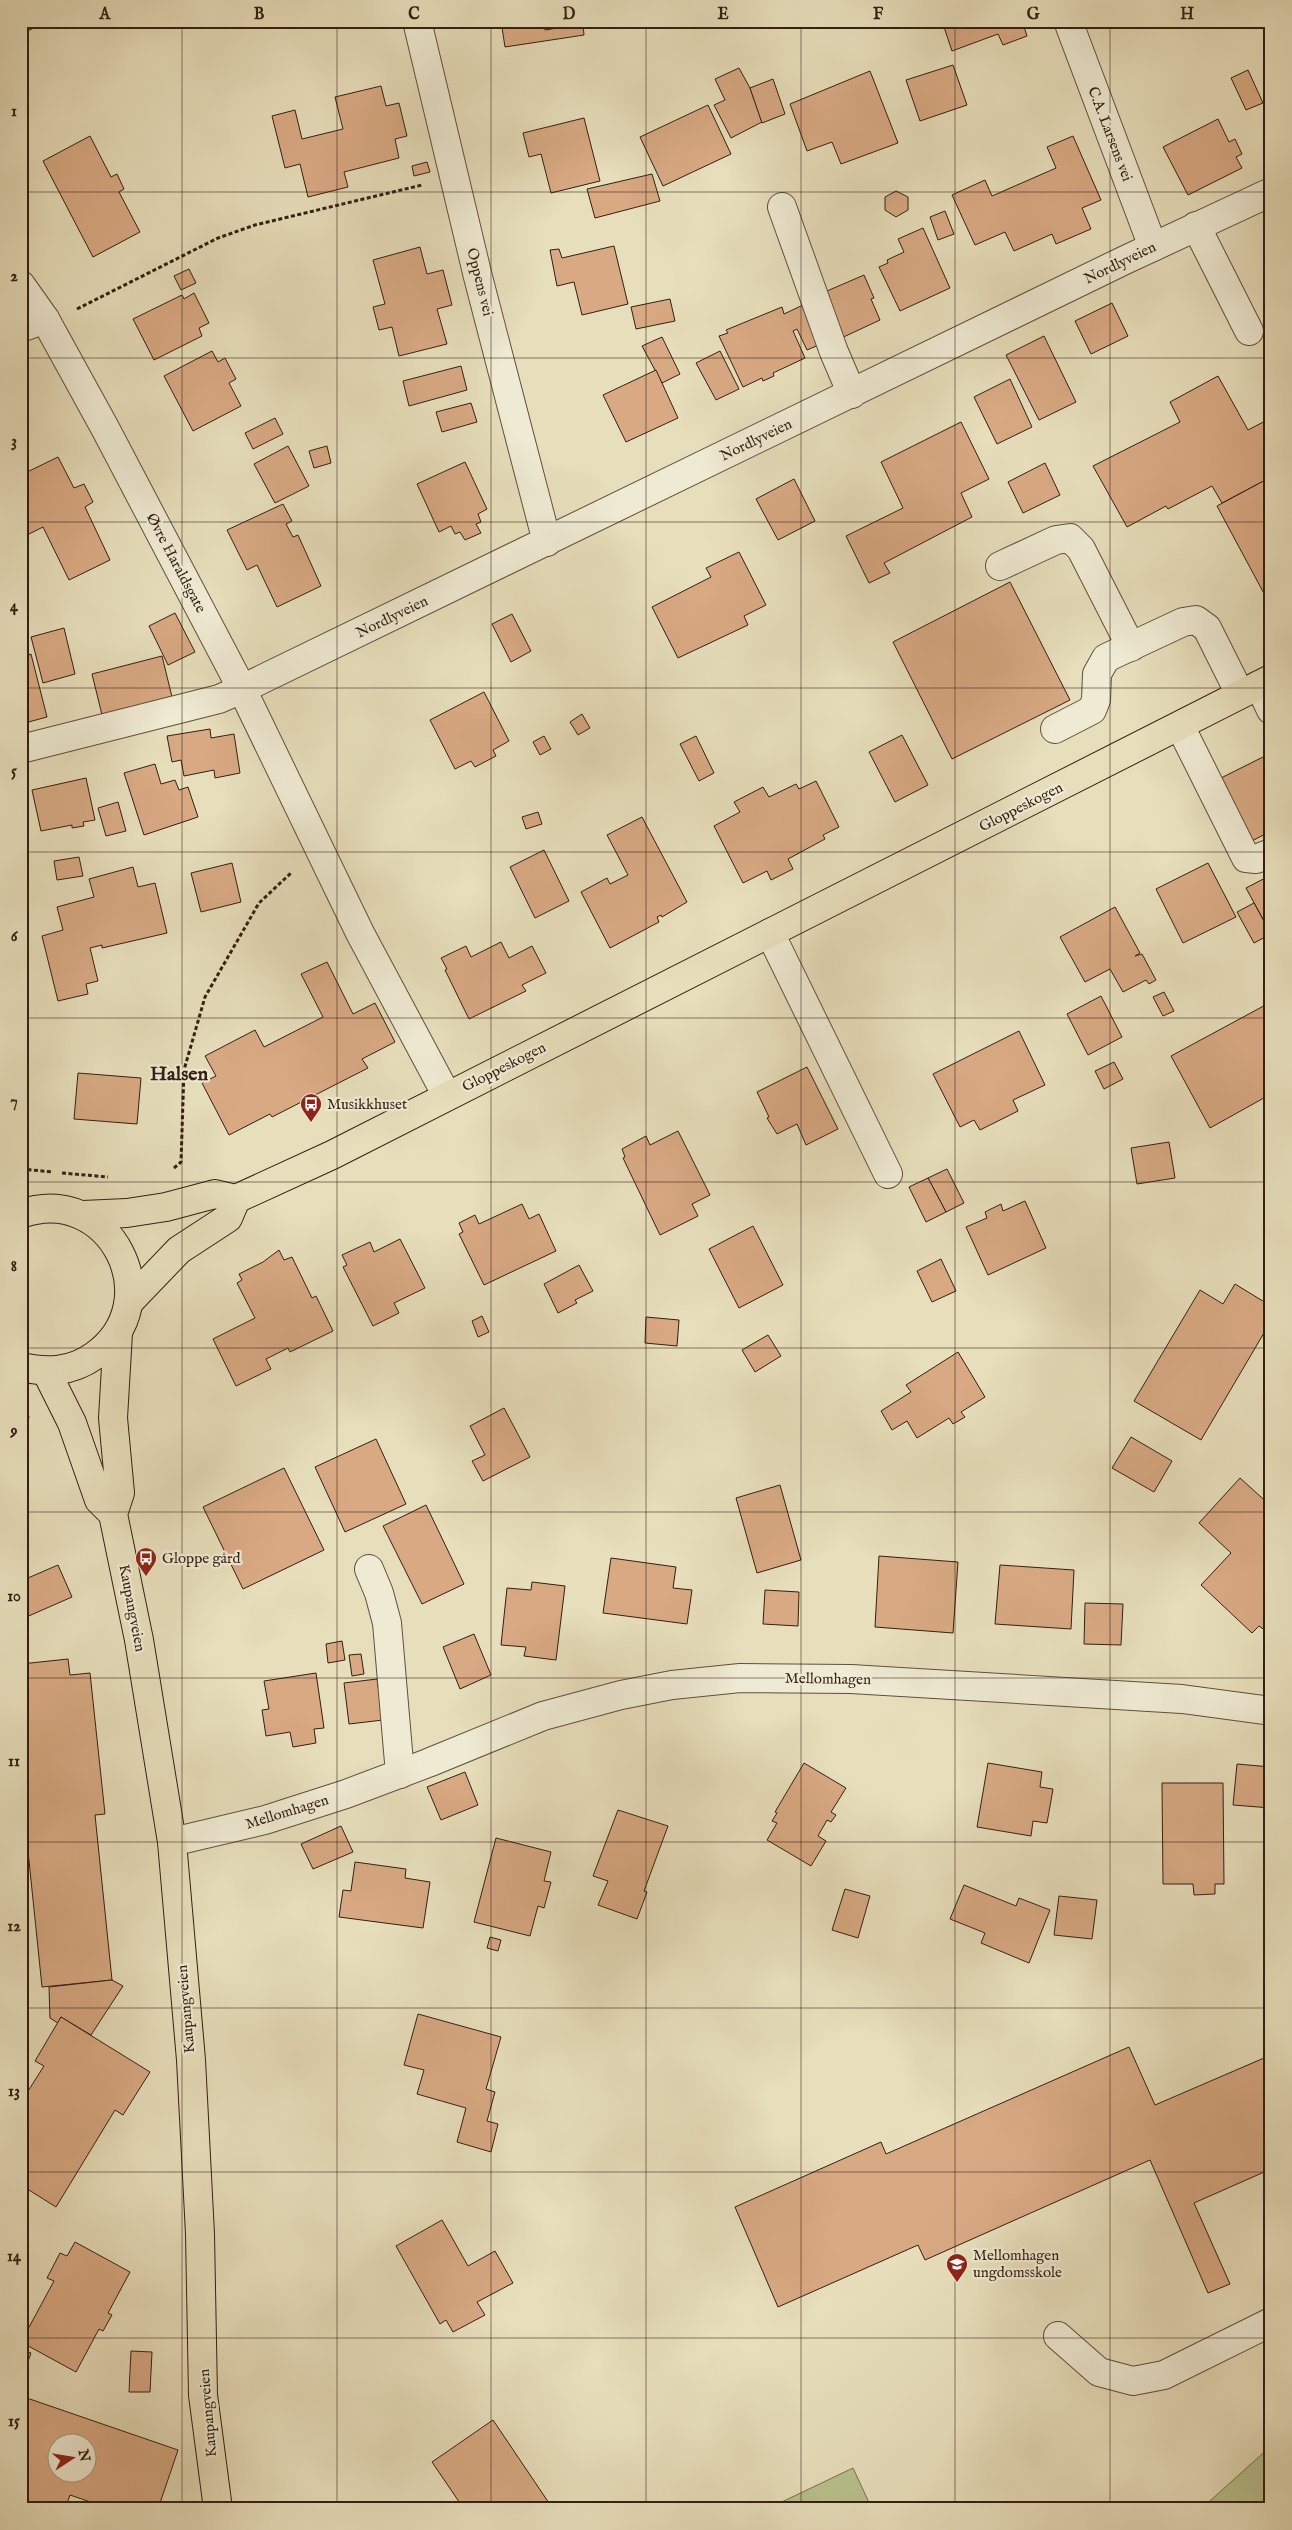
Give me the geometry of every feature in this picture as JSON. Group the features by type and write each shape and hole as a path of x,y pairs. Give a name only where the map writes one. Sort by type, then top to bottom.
{"main road":[{"name":"Gloppeskogen","path":"236,1199 332,1155 1257,686"},
{"path":"83,1215 127,1213 166,1207 215,1194 236,1199 228,1218 179,1250 129,1302"},
{"path":"21,1214 38,1209 59,1208 83,1215 103,1229 121,1252 130,1285 129,1302 118,1333 107,1346 85,1362 62,1370 34,1369"},
{"name":"Kaupangveien","path":"118,1333 113,1418 120,1493 113,1514 139,1640 172,1842 191,2060 200,2234 204,2395 218,2509"},
{"name":"Kaupangveien","path":"34,1369 72,1423 99,1500 113,1514"}],"street":[{"name":"Oppens vei","path":"417,21 454,178 547,542"},
{"name":"C.A. Larsens vei","path":"1068,21 1153,247"},
{"name":"Nordlyveien","path":"21,749 219,699 242,689 1196,226 1271,192"},
{"path":"782,207 834,352 852,394"},
{"path":"1196,226 1249,331"},
{"name":"Øvre Haraldsgate","path":"21,285 33,324 242,689 360,933 447,1096"},
{"path":"1000,566 1056,540 1070,538 1081,549 1131,647"},
{"path":"1055,729 1092,710 1096,700 1097,674 1106,658 1183,622 1196,620 1207,628 1257,686 1271,710"},
{"path":"1180,726 1246,858 1256,859 1271,853"},
{"path":"770,933 888,1174"},
{"path":"368,1569 379,1593 387,1623 400,1774"},
{"name":"Mellomhagen","path":"172,1842 265,1820 400,1774 543,1716 672,1685 740,1678 851,1679 1182,1699 1271,1711"},
{"path":"1058,2336 1099,2372 1133,2381 1164,2375 1271,2322"}],"path":[{"path":"33,324 81,307 218,238 255,225 454,178"},
{"path":"166,1175 181,1162 184,1070 205,997 259,903 319,848"},
{"path":"21,1169 114,1178"}],"green space":[{"path":"1271,2446 1271,2509 1201,2509"},
{"path":"853,2468 872,2509 767,2509"}],"building":[{"path":"21,21 31,21 34,28 21,34"},
{"path":"322,21 352,21 324,28"},
{"path":"501,21 544,21 545,30 583,24 584,35 505,47"},
{"path":"942,21 1022,21 1027,36 1003,45 998,34 952,51"},
{"path":"953,65 967,105 920,121 906,80"},
{"path":"739,68 750,88 762,122 731,138 714,105 725,100 715,79"},
{"path":"1248,70 1263,103 1246,110 1231,78"},
{"path":"870,71 898,143 841,164 832,142 807,151 790,104"},
{"path":"773,79 785,114 762,123 750,88"},
{"path":"381,86 386,106 399,103 407,136 395,139 399,158 344,172 348,187 308,197 300,164 285,168 272,116 295,110 302,139 343,129 335,97"},
{"path":"708,105 731,154 663,186 640,137"},
{"path":"584,118 600,181 551,193 541,154 529,157 523,133"},
{"path":"1218,119 1229,142 1235,139 1242,154 1236,157 1242,168 1188,195 1163,147"},
{"path":"90,136 111,177 117,174 124,189 119,192 140,232 93,257 43,161"},
{"path":"1073,136 1101,200 1082,208 1091,229 1056,244 1052,234 1014,251 1005,232 975,245 952,195 985,180 992,196 1056,168 1047,147"},
{"path":"427,162 430,172 414,176 412,166"},
{"path":"652,174 660,201 595,218 587,189"},
{"path":"896,191 908,197 908,210 896,217 885,210 885,197"},
{"path":"945,211 954,234 938,240 930,217"},
{"path":"923,228 950,288 900,311 879,267 888,263 887,260 904,252 898,239"},
{"path":"614,246 628,304 582,315 574,282 557,286 550,250 559,249 562,258"},
{"path":"420,247 427,274 443,270 452,305 437,309 447,344 399,356 392,327 379,330 373,307 385,304 373,260"},
{"path":"189,269 196,283 181,290 174,276"},
{"path":"864,275 874,298 871,299 880,320 837,340 820,294"},
{"path":"194,293 209,323 199,328 202,336 154,360 133,319 182,295 184,299"},
{"path":"670,299 675,321 636,329 631,307"},
{"path":"1112,303 1128,336 1091,354 1075,321"},
{"path":"803,305 821,344 807,350 797,329 793,331 805,358 773,373 774,376 763,381 762,378 743,387 719,336 728,333 726,330 782,307 784,314"},
{"path":"1044,336 1076,402 1039,420 1006,355"},
{"path":"662,337 680,374 662,383 642,346"},
{"path":"212,351 218,362 225,358 236,379 229,383 241,406 193,431 164,376"},
{"path":"720,351 739,389 716,400 696,363"},
{"path":"461,366 467,390 409,406 403,381"},
{"path":"656,370 678,418 626,442 603,395"},
{"path":"1218,376 1248,430 1271,418 1271,477 1222,503 1212,486 1168,509 1166,506 1127,527 1093,466 1180,422 1170,402"},
{"path":"1010,379 1032,427 997,444 974,397"},
{"path":"471,403 477,422 442,432 436,412"},
{"path":"275,418 283,434 253,449 245,433"},
{"path":"961,422 989,479 961,493 972,517 884,563 890,573 869,583 846,536 903,508 881,462"},
{"path":"288,446 309,486 275,503 254,464"},
{"path":"327,446 331,463 314,468 309,451"},
{"path":"58,457 74,488 84,484 93,502 85,507 110,560 69,580 43,527 21,538 21,502 23,501 21,475"},
{"path":"465,462 487,509 478,514 481,522 476,524 481,533 465,540 460,532 455,534 451,526 439,532 417,484"},
{"path":"1045,463 1060,495 1023,513 1008,482"},
{"path":"1271,477 1271,600 1268,601 1217,506"},
{"path":"794,479 815,521 778,540 756,499"},
{"path":"283,504 292,521 286,524 293,537 298,535 321,586 277,607 257,565 247,570 227,530"},
{"path":"739,552 766,605 744,616 748,625 678,658 652,607 711,577 706,568"},
{"path":"1010,582 1070,700 952,759 893,642"},
{"path":"175,613 195,652 168,665 149,626"},
{"path":"512,614 531,651 511,662 492,624"},
{"path":"64,628 75,674 43,683 31,637"},
{"path":"26,642 29,655 31,654 47,717 21,724 21,643"},
{"path":"162,656 173,701 103,719 92,674"},
{"path":"484,692 509,741 493,750 496,756 475,767 471,761 455,769 430,720"},
{"path":"582,714 590,728 578,735 570,722"},
{"path":"210,729 211,738 234,734 240,773 215,778 214,770 184,776 181,760 172,762 167,736"},
{"path":"902,735 928,785 895,802 869,752"},
{"path":"544,736 551,749 540,755 533,742"},
{"path":"696,736 714,773 699,781 680,744"},
{"path":"1271,753 1271,831 1250,842 1219,779"},
{"path":"155,764 161,784 175,780 179,790 188,787 198,817 144,835 124,773"},
{"path":"86,778 95,820 83,822 84,826 72,828 72,825 41,831 32,790"},
{"path":"816,781 839,827 823,835 825,839 788,859 793,869 771,880 767,871 743,883 714,826 740,812 734,802 763,787 769,797 796,784 799,789"},
{"path":"118,802 126,831 106,836 98,808"},
{"path":"538,812 542,824 526,829 522,817"},
{"path":"642,817 687,902 662,917 661,915 657,917 659,922 610,948 581,892 607,878 610,884 628,875 607,835"},
{"path":"544,850 569,901 535,918 510,867"},
{"path":"79,857 83,876 57,880 54,861"},
{"path":"232,863 241,902 201,912 191,873"},
{"path":"1208,863 1236,917 1183,943 1156,889"},
{"path":"133,867 138,887 155,883 167,933 102,948 102,945 90,948 98,981 86,984 88,994 58,1001 42,936 63,930 57,907 94,897 89,879"},
{"path":"1271,875 1271,934 1246,888"},
{"path":"1254,903 1271,934 1254,943 1237,912"},
{"path":"1115,907 1140,953 1135,956 1142,954 1156,980 1149,984 1146,980 1123,992 1110,969 1085,982 1060,937"},
{"path":"501,942 509,958 532,946 546,973 522,985 526,991 469,1019 441,958 466,946 471,957"},
{"path":"327,962 353,1014 375,1003 395,1042 362,1059 368,1068 272,1117 270,1114 229,1135 202,1083 216,1076 205,1056 255,1030 264,1047 323,1017 301,974"},
{"path":"1164,992 1174,1011 1163,1016 1153,997"},
{"path":"1101,996 1122,1037 1088,1055 1067,1014"},
{"path":"1271,1002 1271,1094 1210,1128 1171,1056"},
{"path":"1019,1031 1045,1085 1013,1100 1018,1111 980,1130 974,1120 960,1127 933,1074"},
{"path":"1114,1062 1123,1079 1104,1089 1095,1071"},
{"path":"807,1067 838,1129 806,1145 797,1124 777,1134 767,1118 769,1117 757,1092"},
{"path":"78,1073 141,1078 137,1124 74,1119"},
{"path":"678,1131 710,1195 692,1204 698,1216 660,1235 623,1158 625,1157 622,1149 646,1136 650,1145"},
{"path":"1169,1142 1175,1178 1137,1184 1131,1148"},
{"path":"947,1169 964,1203 946,1212 928,1178"},
{"path":"928,1178 946,1212 926,1222 909,1187"},
{"path":"1025,1201 1046,1248 988,1275 966,1227 987,1218 985,1212 1001,1204 1003,1211"},
{"path":"522,1204 529,1219 539,1214 556,1251 484,1285 459,1234 463,1232 459,1223 475,1215 479,1224"},
{"path":"753,1226 783,1285 739,1308 709,1249"},
{"path":"400,1239 425,1288 394,1303 399,1313 373,1326 343,1267 347,1265 342,1255 370,1242 374,1252"},
{"path":"279,1250 284,1260 292,1257 312,1298 316,1296 333,1331 290,1352 288,1348 266,1359 271,1369 236,1386 213,1339 255,1318 237,1283 242,1280 239,1274 263,1262"},
{"path":"941,1259 956,1291 932,1302 917,1271"},
{"path":"579,1265 593,1291 575,1300 577,1303 558,1313 544,1284"},
{"path":"1235,1284 1271,1306 1271,1321 1201,1440 1134,1401 1200,1290 1223,1304"},
{"path":"482,1316 489,1332 478,1337 472,1321"},
{"path":"646,1317 679,1320 677,1346 645,1343"},
{"path":"768,1335 781,1356 755,1372 742,1350"},
{"path":"958,1352 985,1397 961,1412 965,1417 953,1424 949,1418 917,1438 907,1421 892,1430 881,1411 911,1392 906,1385"},
{"path":"504,1408 530,1457 483,1481 472,1461 485,1455 470,1426"},
{"path":"1131,1437 1172,1461 1154,1492 1112,1468"},
{"path":"376,1439 406,1504 345,1532 315,1467"},
{"path":"284,1468 324,1550 243,1589 203,1507"},
{"path":"1240,1478 1271,1506 1271,1626 1266,1631 1259,1626 1252,1633 1201,1585 1231,1553 1199,1523"},
{"path":"780,1485 801,1560 757,1573 736,1498"},
{"path":"426,1505 464,1584 422,1604 383,1526"},
{"path":"879,1556 958,1562 953,1633 875,1627"},
{"path":"611,1558 676,1567 673,1588 692,1590 687,1624 603,1613"},
{"path":"58,1565 72,1597 24,1618 21,1610 21,1581"},
{"path":"1000,1565 1074,1570 1071,1629 995,1624"},
{"path":"532,1582 565,1586 556,1660 524,1656 526,1647 501,1645 507,1588 531,1590"},
{"path":"765,1590 799,1592 798,1626 763,1624"},
{"path":"1085,1603 1123,1604 1121,1645 1084,1644"},
{"path":"474,1634 491,1675 460,1689 443,1647"},
{"path":"342,1641 345,1660 328,1663 326,1644"},
{"path":"361,1654 364,1674 352,1676 349,1655"},
{"path":"68,1659 70,1675 90,1673 105,1814 95,1815 112,1980 42,1987 25,1822 21,1822 21,1664"},
{"path":"316,1673 324,1728 314,1729 316,1743 293,1747 290,1732 266,1736 262,1710 269,1709 264,1681"},
{"path":"377,1679 383,1720 349,1724 344,1683"},
{"path":"804,1763 846,1788 831,1812 836,1815 831,1822 827,1820 818,1836 826,1841 811,1866 767,1840 777,1823 772,1821 777,1813 775,1812"},
{"path":"988,1763 1042,1772 1040,1787 1053,1789 1047,1823 1033,1821 1031,1836 977,1827"},
{"path":"1237,1764 1271,1767 1271,1808 1233,1805"},
{"path":"465,1772 478,1805 441,1820 427,1787"},
{"path":"1162,1783 1223,1783 1224,1884 1215,1884 1215,1894 1194,1895 1193,1884 1163,1884"},
{"path":"618,1810 668,1826 644,1891 647,1892 637,1919 598,1905 608,1881 593,1876"},
{"path":"341,1826 353,1852 313,1869 301,1844"},
{"path":"496,1838 551,1852 544,1881 551,1882 544,1908 538,1906 530,1936 474,1922"},
{"path":"355,1862 406,1869 405,1878 430,1882 423,1928 339,1917 343,1890 351,1891"},
{"path":"964,1885 1016,1906 1019,1898 1050,1910 1029,1963 981,1943 985,1933 950,1919"},
{"path":"845,1889 870,1896 858,1938 832,1930"},
{"path":"1059,1896 1097,1900 1092,1939 1054,1935"},
{"path":"490,1937 501,1940 498,1951 487,1948"},
{"path":"112,1980 123,1986 91,2035 61,2017 58,2023 50,2018 49,1987"},
{"path":"418,2014 501,2037 486,2089 495,2092 487,2121 498,2124 491,2152 457,2142 466,2108 417,2094 424,2070 404,2065"},
{"path":"61,2017 150,2072 123,2115 115,2110 56,2207 21,2185 21,2102 44,2066 35,2061"},
{"path":"1129,2047 1155,2105 1271,2055 1271,2169 1194,2203 1230,2284 1208,2293 1150,2160 925,2260 918,2245 778,2307 735,2207 881,2142 886,2154"},
{"path":"442,2220 468,2266 495,2251 513,2283 477,2302 485,2315 453,2332 446,2320 440,2324 396,2246"},
{"path":"75,2242 130,2272 108,2313 112,2315 103,2331 99,2329 76,2372 21,2342 54,2281 47,2278 60,2253 67,2256"},
{"path":"21,2350 31,2353 21,2380"},
{"path":"131,2351 152,2352 150,2392 129,2392"},
{"path":"21,2396 178,2450 158,2509 111,2509 70,2495 65,2509 21,2509"},
{"path":"493,2420 553,2509 464,2509 432,2462"}],"place":[{"name":"Musikkhuset","path":"311,1123"},
{"name":"Gloppe gård","path":"146,1577"},
{"name":"Mellomhagen ungdomsskole","path":"957,2283"}],"district":[{"name":"Halsen","path":"179,1074"}]}
